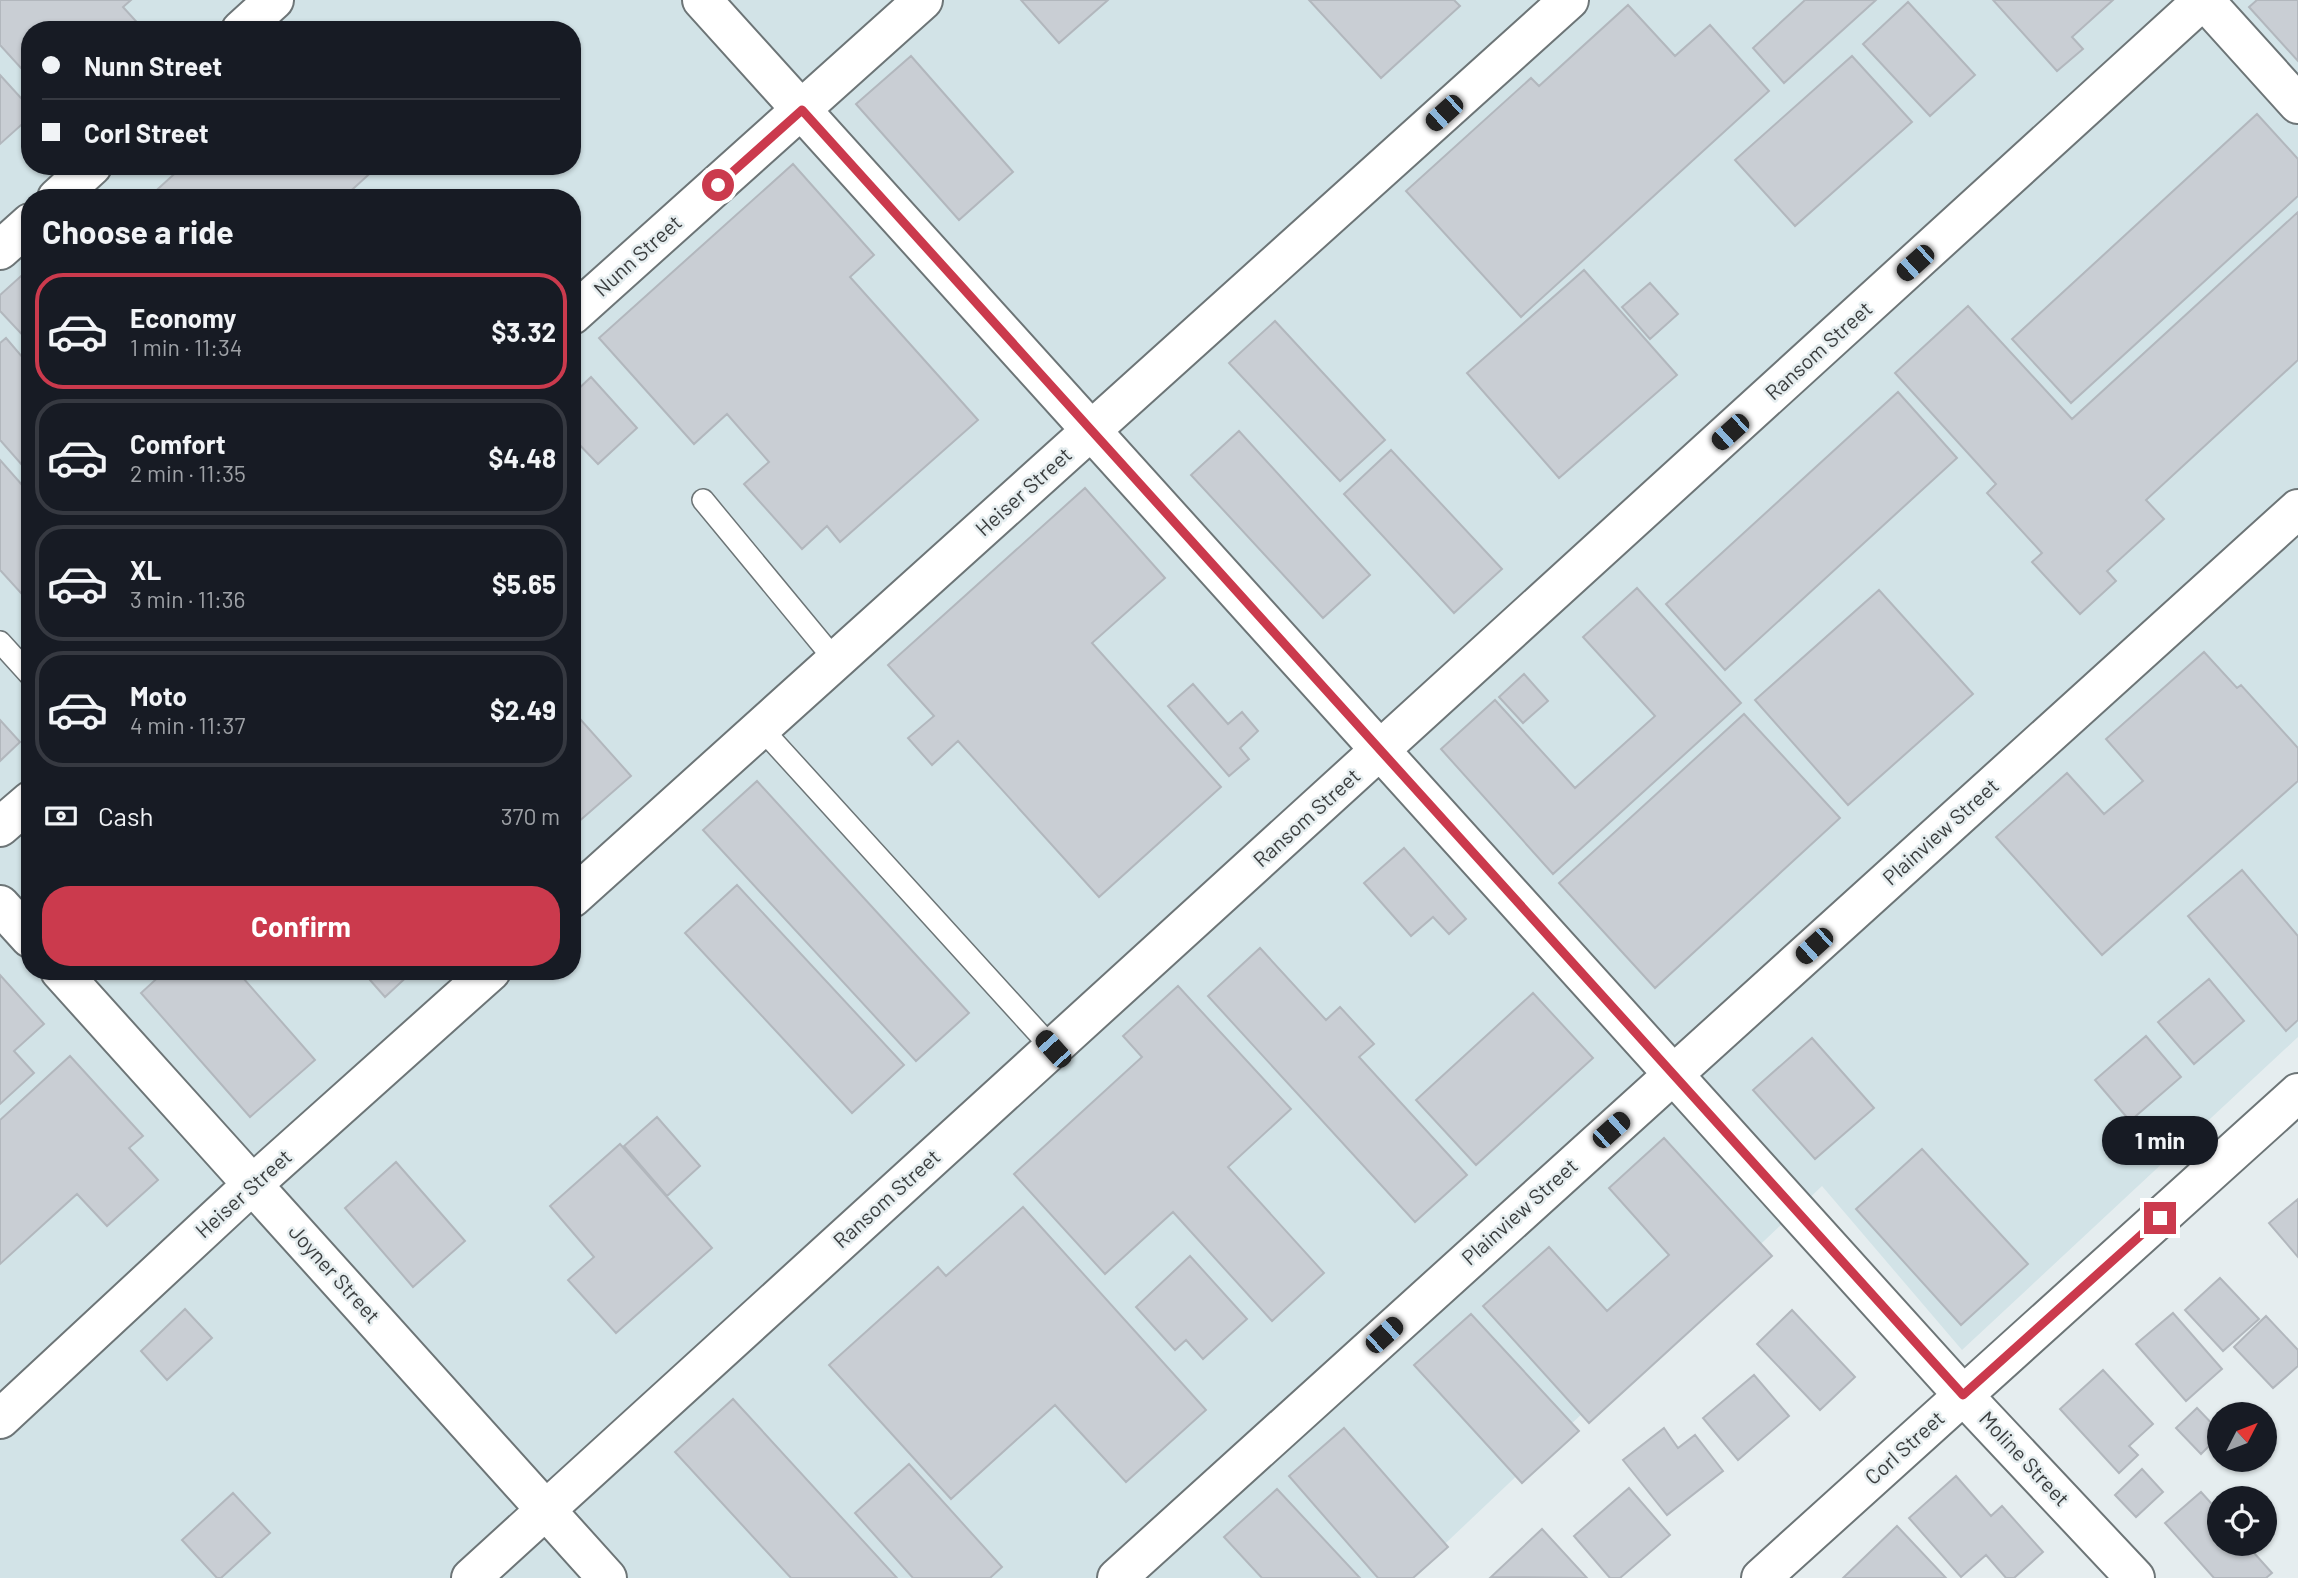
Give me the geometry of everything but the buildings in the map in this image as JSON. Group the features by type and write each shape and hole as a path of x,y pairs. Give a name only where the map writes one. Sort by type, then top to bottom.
{"street":[{"path":"251,21 274,0"},
{"name":"Moline Street","path":"702,0 1963,1395 2136,1578"},
{"name":"Nunn Street","path":"581,307 923,0"},
{"name":"Heiser Street","path":"581,890 1569,0"},
{"path":"2203,0 2298,104"},
{"name":"Ransom Street","path":"471,1578 2203,0"},
{"path":"67,189 82,175"},
{"path":"0,250 21,231"},
{"name":"Plainview Street","path":"1117,1578 2298,509"},
{"path":"0,827 21,809"},
{"path":"0,905 21,928"},
{"name":"Joyner Street","path":"68,980 607,1578"},
{"name":"Heiser Street","path":"0,1419 253,1184 481,980"},
{"name":"Corl Street","path":"1761,1578 2298,1093"}],"lane":[{"path":"703,500 836,661"},
{"path":"0,642 21,665"},
{"path":"761,728 1053,1049"}],"shaded area":[{"path":"0,0 2298,0 2298,1037 1962,1350 1822,1186 1409,1578 0,1578"}],"route":[{"path":"718,185 802,110 1963,1395 2160,1218"}]}
